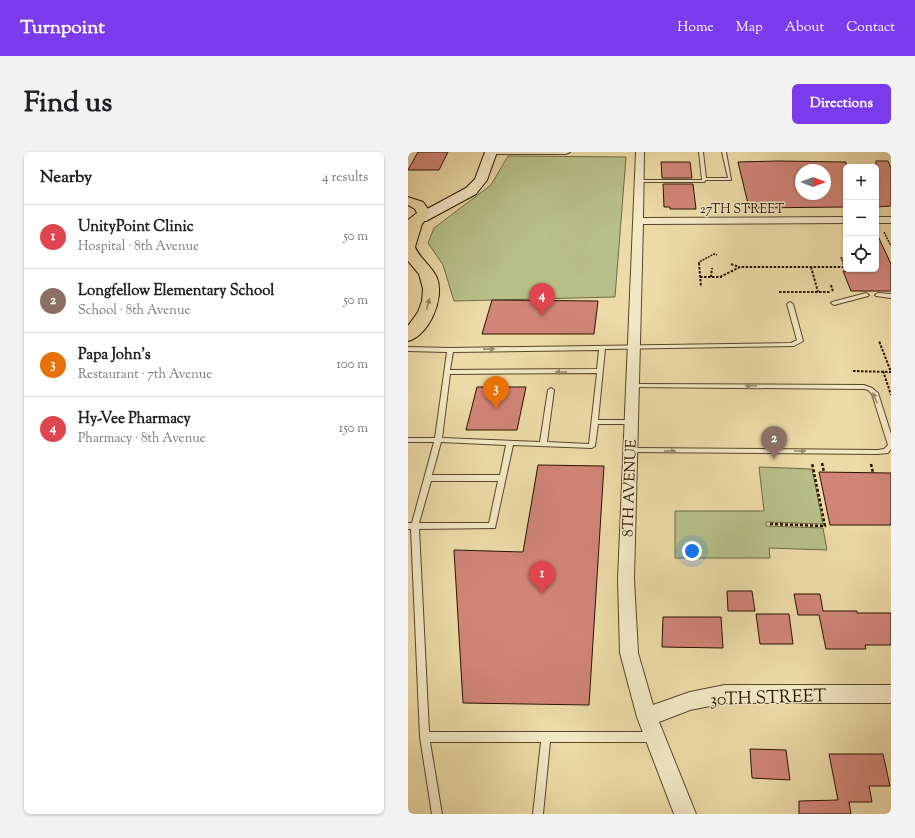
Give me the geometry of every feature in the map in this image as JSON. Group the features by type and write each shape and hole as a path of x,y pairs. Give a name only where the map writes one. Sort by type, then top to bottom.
{"main road":[{"path":"410,201 439,197 458,190 491,152"},
{"path":"415,222 471,191 481,180 491,152"},
{"path":"408,336 424,317 430,302 430,286 427,274 413,257 408,247 415,222 424,213 422,208 410,201"}],"street":[{"path":"491,152 566,152"},
{"name":"8TH AVENUE","path":"640,152 639,221 626,578 629,653 648,717 685,814"},
{"name":"27TH STREET","path":"639,221 843,220"},
{"path":"879,220 891,220"},
{"name":"30TH STREET","path":"648,717 690,701 724,694 891,694"}],"lane":[{"path":"701,152 704,179"},
{"path":"640,181 704,181 704,179 730,179 724,152"},
{"path":"834,304 866,295"},
{"path":"878,295 891,296"},
{"path":"408,349 450,350 792,345 800,341 790,304"},
{"path":"408,440 592,446 602,347"},
{"path":"437,814 425,737 411,526 428,478 438,440 450,350"},
{"path":"447,372 600,371"},
{"path":"631,450 878,452 886,451 890,445 875,394 870,389 864,387 633,386"},
{"path":"542,444 551,390"},
{"path":"595,422 632,422"},
{"path":"411,526 492,526 510,443"},
{"path":"428,478 502,478"},
{"path":"425,737 655,737"},
{"path":"538,814 546,737"}],"path":[{"path":"701,287 699,262 714,254 717,255"},
{"path":"731,264 739,268"},
{"path":"811,267 818,292"},
{"path":"700,277 721,277 739,268 843,267"},
{"path":"711,277 712,268"},
{"path":"779,292 833,292 831,285"},
{"path":"853,371 891,372 879,341"},
{"path":"883,371 890,387 891,395"},
{"path":"770,524 825,526 812,460"},
{"path":"822,461 824,472"},
{"path":"870,461 873,472"}],"green space":[{"path":"508,156 626,157 615,297 454,301 443,265 428,243 434,228 491,185"},
{"path":"759,467 812,469 823,524 766,522 766,526 823,528 827,550 769,548 770,558 675,558 675,511 764,511"}],"building":[{"path":"418,152 448,152 439,170 408,170"},
{"path":"876,161 888,161 891,168 891,206 879,207 879,164 876,164"},
{"path":"661,162 690,162 692,178 662,178"},
{"path":"738,162 846,162 846,164 843,164 843,207 749,208"},
{"path":"663,184 693,184 696,209 670,209 670,207 664,207"},
{"path":"879,238 891,264 891,291 851,291 843,272 879,272"},
{"path":"492,300 598,301 594,334 482,334"},
{"path":"477,387 526,387 517,430 466,430"},
{"path":"538,465 604,466 589,705 463,703 454,550 523,552"},
{"path":"819,472 891,473 891,525 830,525"},
{"path":"727,591 752,591 755,611 728,611"},
{"path":"794,594 820,594 823,611 891,613 891,645 865,645 866,649 826,649 819,615 798,615"},
{"path":"756,614 789,614 793,644 760,644"},
{"path":"663,617 721,617 723,648 662,647"},
{"path":"750,749 786,750 790,780 752,778"},
{"path":"829,754 883,754 890,786 869,786 872,802 849,802 851,814 799,814 799,801 838,800"}],"place":[{"name":"Hy-Vee Pharmacy","path":"542,316"},
{"name":"Papa John's","path":"496,409"},
{"name":"Longfellow Elementary School","path":"774,459"},
{"name":"UnityPoint Clinic","path":"542,594"}]}
